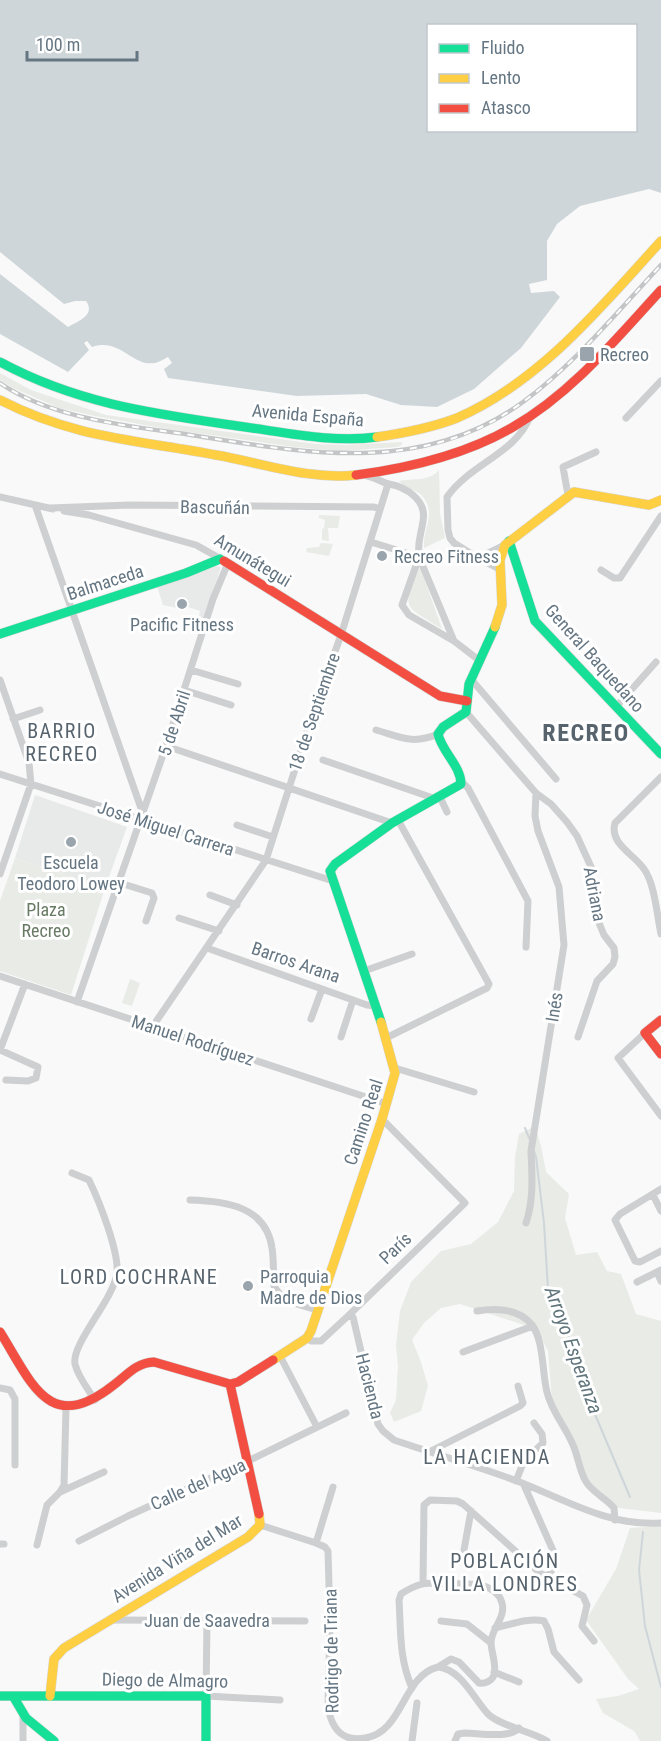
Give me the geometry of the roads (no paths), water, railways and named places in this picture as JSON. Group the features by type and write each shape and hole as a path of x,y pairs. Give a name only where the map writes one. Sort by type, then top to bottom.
{"street":[{"name":"Avenida España","path":"0,362 29,378 71,395 99,403 163,415 317,436 369,438 405,434 462,416 522,380 577,332 661,241"},
{"path":"0,400 43,421 119,441 219,455 316,474 339,476 361,474 436,458 466,449 530,417 574,380 623,332 661,290"},
{"path":"626,418 661,381"},
{"path":"499,569 454,543 450,538 447,497 469,474 515,440 524,430 530,417"},
{"path":"568,495 563,467 596,452"},
{"path":"361,474 397,485 413,494 421,505 424,512 417,543 419,557 454,641"},
{"name":"18 de Septiembre","path":"153,1026 266,860 341,635 388,483"},
{"path":"478,558 507,543 568,495 579,491 649,505 661,502"},
{"name":"Amunátegui","path":"0,497 89,516 195,545 440,696 467,701"},
{"path":"35,505 142,811"},
{"name":"Bascuñán","path":"50,508 130,505 374,507 380,509"},
{"path":"601,570 614,578 620,578 661,516"},
{"path":"371,542 419,557"},
{"path":"375,730 411,741 423,740 438,734 443,727 466,712 467,693 471,679 498,619 502,602 500,552 507,543"},
{"name":"General Baquedano","path":"507,543 535,621 661,754"},
{"path":"419,557 402,605 404,609 410,615 454,641 480,661"},
{"name":"Balmaceda","path":"0,634 224,561"},
{"name":"5 de Abril","path":"77,1002 166,746 224,561"},
{"path":"617,706 656,663"},
{"path":"191,670 238,684"},
{"path":"471,679 556,779"},
{"path":"0,680 28,763 31,784 0,874"},
{"path":"184,690 231,705"},
{"path":"13,719 40,710"},
{"name":"Adriana","path":"466,712 536,793 551,804 567,822 585,851 591,869 597,918 604,935 614,948 615,957 613,964 597,981 578,1037"},
{"path":"438,734 440,743 461,781 468,788 528,901 526,947"},
{"path":"166,746 395,822 489,984 487,988 386,1038"},
{"path":"323,760 438,798 447,812"},
{"name":"José Miguel Carrera","path":"0,774 333,881"},
{"path":"661,777 615,823 614,832 619,842 646,872 661,934"},
{"path":"333,881 330,875 332,867 395,822 459,786 461,781"},
{"name":"Inés","path":"526,1223 531,1206 533,1180 531,1151 564,945 559,887 538,831 535,816 536,793"},
{"path":"237,825 273,837"},
{"name":"Camino Real","path":"307,1338 387,1104 395,1068 333,881"},
{"path":"117,882 152,893 154,898 146,921"},
{"path":"210,895 237,905"},
{"path":"179,918 219,931"},
{"name":"Barros Arana","path":"207,948 375,1006"},
{"path":"364,971 412,954"},
{"name":"Manuel Rodríguez","path":"0,976 387,1104"},
{"path":"6,1080 28,1081 36,1078 39,1071 38,1066 0,1050 25,984"},
{"path":"311,1019 322,989"},
{"path":"341,1037 353,1000"},
{"path":"661,1020 618,1058 661,1116"},
{"path":"645,1034 661,1054"},
{"path":"395,1068 474,1092"},
{"name":"París","path":"348,1316 465,1203 382,1119"},
{"path":"72,1173 89,1180 117,1257 117,1274 113,1287 99,1315 77,1349 74,1361 78,1373 95,1400"},
{"path":"661,1189 616,1218 615,1222 633,1259 637,1262 661,1251"},
{"path":"653,1195 661,1211"},
{"path":"190,1200 231,1204 255,1215 269,1235 274,1286 277,1291 284,1299 318,1310"},
{"path":"637,1281 659,1271 661,1281"},
{"path":"477,1311 491,1309 515,1313 525,1318 533,1326 544,1365 549,1400 572,1440 585,1480 614,1508 615,1520"},
{"path":"0,1332 40,1395 66,1408 95,1400 135,1367 145,1362 154,1362 230,1384 238,1382 307,1338 312,1341 321,1341 348,1316"},
{"name":"Hacienda","path":"348,1316 355,1320 378,1424 394,1440 516,1481 615,1520 645,1524 661,1523"},
{"path":"463,1352 533,1326"},
{"path":"280,1356 317,1427"},
{"name":"Avenida Viña del Mar","path":"50,1696 52,1667 58,1653 108,1620 248,1537 260,1525 259,1510 230,1384"},
{"path":"429,1452 524,1403 518,1386"},
{"path":"0,1388 10,1390 14,1395 15,1465"},
{"path":"37,1545 47,1505 64,1485 66,1408"},
{"name":"Calle del Agua","path":"79,1541 346,1413"},
{"path":"516,1481 524,1461 543,1443 542,1434 534,1423"},
{"path":"60,1492 104,1472"},
{"path":"524,1485 555,1556 555,1565 543,1575"},
{"path":"260,1525 316,1543 333,1487"},
{"path":"423,1584 424,1505 436,1499 457,1500 543,1575 583,1596 586,1605 582,1626 594,1641"},
{"path":"464,1550 471,1511"},
{"name":"Rodrigo de Triana","path":"316,1543 325,1547 329,1558 328,1707 330,1718 337,1731 358,1739 382,1732 412,1688 427,1671 438,1667"},
{"path":"412,1688 404,1670 402,1658 399,1600 401,1594 423,1584 472,1584 481,1585 500,1597 502,1616 495,1628 491,1643 494,1672 492,1677 483,1684 479,1683 455,1660 448,1660 438,1667"},
{"name":"Juan de Saavedra","path":"108,1620 305,1621"},
{"path":"206,1741 207,1621"},
{"path":"441,1621 467,1624 491,1643"},
{"path":"495,1628 523,1622 544,1621 554,1652 579,1680"},
{"path":"438,1667 454,1673 495,1720 547,1741"},
{"path":"494,1672 519,1682"},
{"name":"Diego de Almagro","path":"0,1696 206,1696 280,1700"},
{"path":"13,1696 22,1711 54,1741"},
{"path":"22,1741 22,1711 27,1696"},
{"path":"412,1741 417,1703"},
{"path":"455,1741 459,1734 507,1735 516,1732 519,1728"}],"waterway":[{"name":"Arroyo Esperanza","path":"525,1128 530,1140"},
{"name":"Arroyo Esperanza","path":"534,1151 544,1223 548,1289 579,1362 594,1412 630,1497"},
{"name":"Arroyo Esperanza","path":"643,1532 639,1570 645,1626 661,1687"}],"railway":[{"path":"0,383 43,405 117,424 277,448 320,452 362,453 404,450 445,441 484,425 523,402 578,354 661,265"}],"place":[{"name":"Recreo","path":"587,354"},
{"name":"Recreo Fitness","path":"382,556"},
{"name":"Pacific Fitness","path":"182,604"},
{"name":"Escuela Teodoro Lowey","path":"71,842"},
{"name":"Parroquia Madre de Dios","path":"248,1286"}],"district":[{"name":"RECREO","path":"586,733"},
{"name":"BARRIO RECREO","path":"62,742"},
{"name":"LORD COCHRANE","path":"139,1277"},
{"name":"LA HACIENDA","path":"487,1457"},
{"name":"POBLACIÓN VILLA LONDRES","path":"505,1572"}],"park label":[{"name":"Plaza Recreo","path":"46,919"}]}
